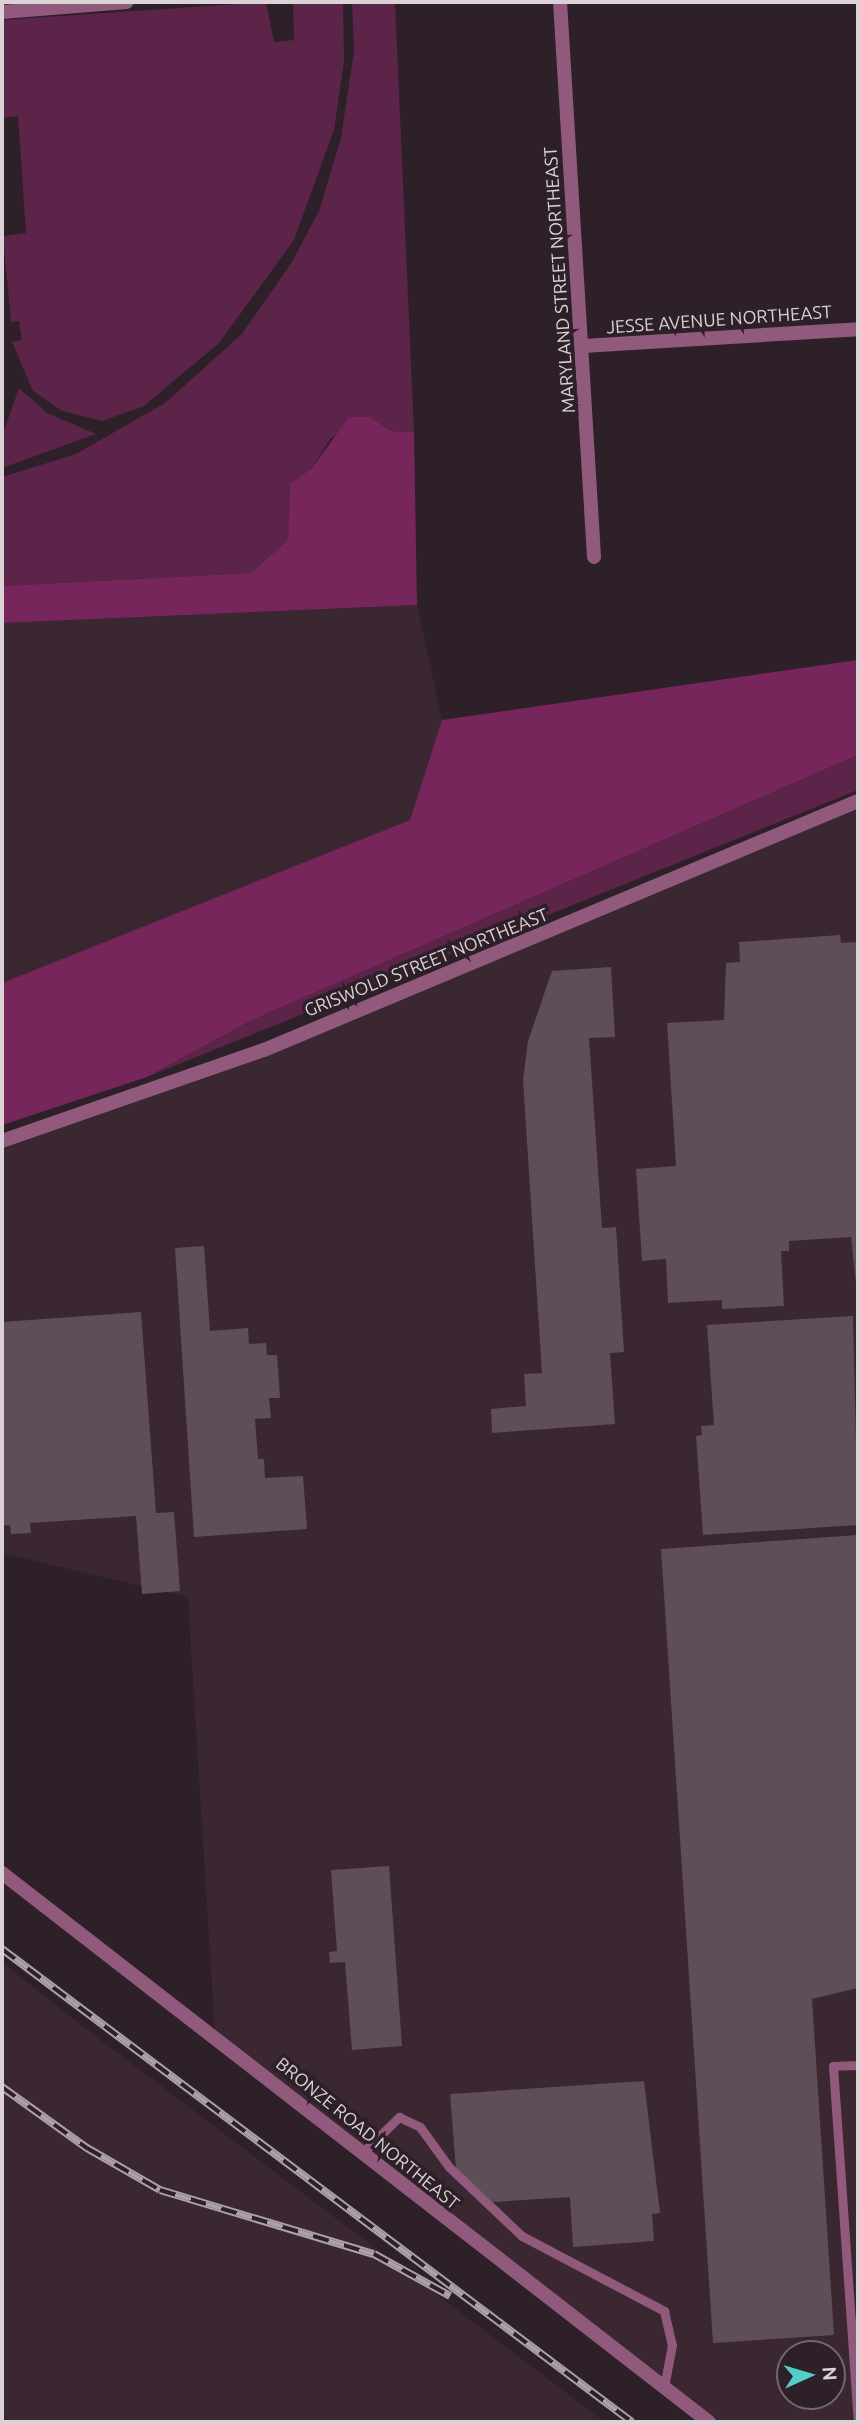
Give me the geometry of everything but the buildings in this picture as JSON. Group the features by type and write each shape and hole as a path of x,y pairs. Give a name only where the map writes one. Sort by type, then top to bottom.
{"street":[{"path":"2,12 127,2"},
{"name":"MARYLAND STREET NORTHEAST","path":"560,2 594,557"},
{"name":"JESSE AVENUE NORTHEAST","path":"583,346 858,329"},
{"name":"GRISWOLD STREET NORTHEAST","path":"2,1141 264,1050 858,801"},
{"name":"BRONZE ROAD NORTHEAST","path":"2,1873 709,2422"}],"lane":[{"path":"858,2065 833,2066 858,2422"},
{"path":"362,2153 399,2118 420,2127 449,2167 522,2236 664,2311 672,2345 664,2387"}],"shaded area":[{"path":"266,2 274,42 294,40 293,2 343,2 344,61 334,130 294,240 219,343 144,406 102,421 62,411 33,391 12,342 22,340 19,321 11,322 3,236 26,233 18,116 2,118 2,20"},
{"path":"352,2 395,2 414,432 391,431 370,417 331,438 312,468 290,484 288,540 251,573 2,586 2,477 76,454 165,403 242,334 292,262 319,211 341,138 354,51"},
{"path":"19,388 47,413 96,434 2,468 2,436"},
{"path":"349,417 370,417 391,431 414,432 417,605 2,623 2,586 251,573 288,540 290,484 312,468"},
{"path":"417,605 442,720 410,820 2,983 2,623"},
{"path":"858,660 858,755 252,1020 147,1077 2,1125 2,983 410,820 442,720"},
{"path":"858,755 858,790 147,1077 252,1020"},
{"path":"858,801 858,2422 709,2422 215,2035 188,1597 2,1553 2,1141 151,1094"},
{"path":"2,1962 86,2029 605,2422 2,2422"}],"railway":[{"path":"2,1949 632,2422"},
{"path":"2,2087 87,2148 160,2190 374,2254 450,2296"}]}
